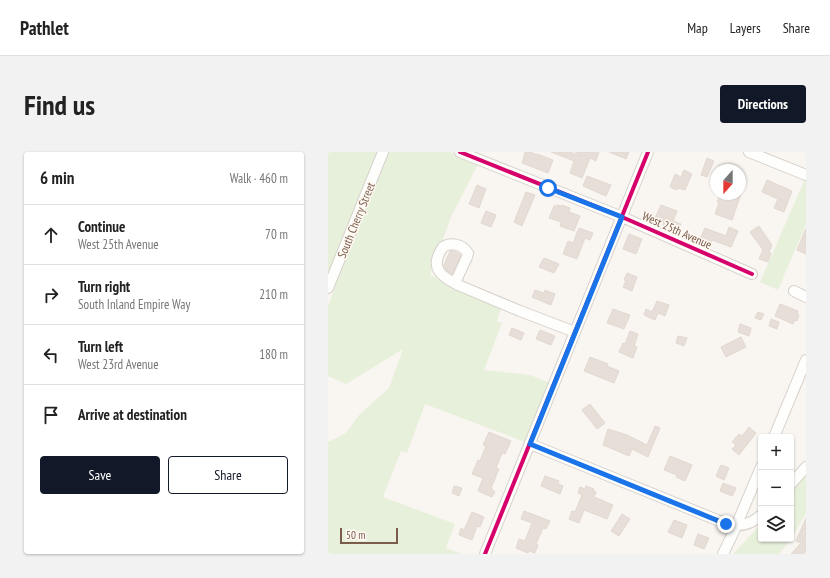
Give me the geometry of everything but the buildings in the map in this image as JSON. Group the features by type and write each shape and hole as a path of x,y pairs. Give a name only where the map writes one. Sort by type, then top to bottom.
{"street":[{"name":"South Cherry Street","path":"328,288 331,275 383,152"},
{"name":"West 25th Avenue","path":"460,152 622,217 752,274"},
{"path":"485,554 648,152"},
{"path":"749,152 806,175"},
{"path":"455,283 520,311 575,332"},
{"path":"794,291 806,297"},
{"path":"775,434 806,360"},
{"path":"530,444 720,522 736,526 749,524 758,518"},
{"path":"794,481 806,467"},
{"path":"723,554 760,470"}],"green space":[{"path":"328,152 379,152 331,271 328,270"},
{"path":"386,152 451,152 478,164 451,217 430,275 502,306 497,321 502,323 484,370 530,375 550,383 525,442 425,404 407,453 401,451 383,497 455,524 446,548 461,554 328,554 328,442 346,433 359,415 389,388 403,349 346,384 328,376 328,306"},
{"path":"805,179 806,224 778,290 760,282"},
{"path":"806,476 806,513 794,534 794,506 794,489"},
{"path":"758,527 758,542 789,542 779,554 733,554"}],"cycle path":[{"path":"460,152 622,217 752,274"},
{"path":"485,554 648,152"}],"route":[{"path":"548,188 622,217 530,444 726,524"}]}
